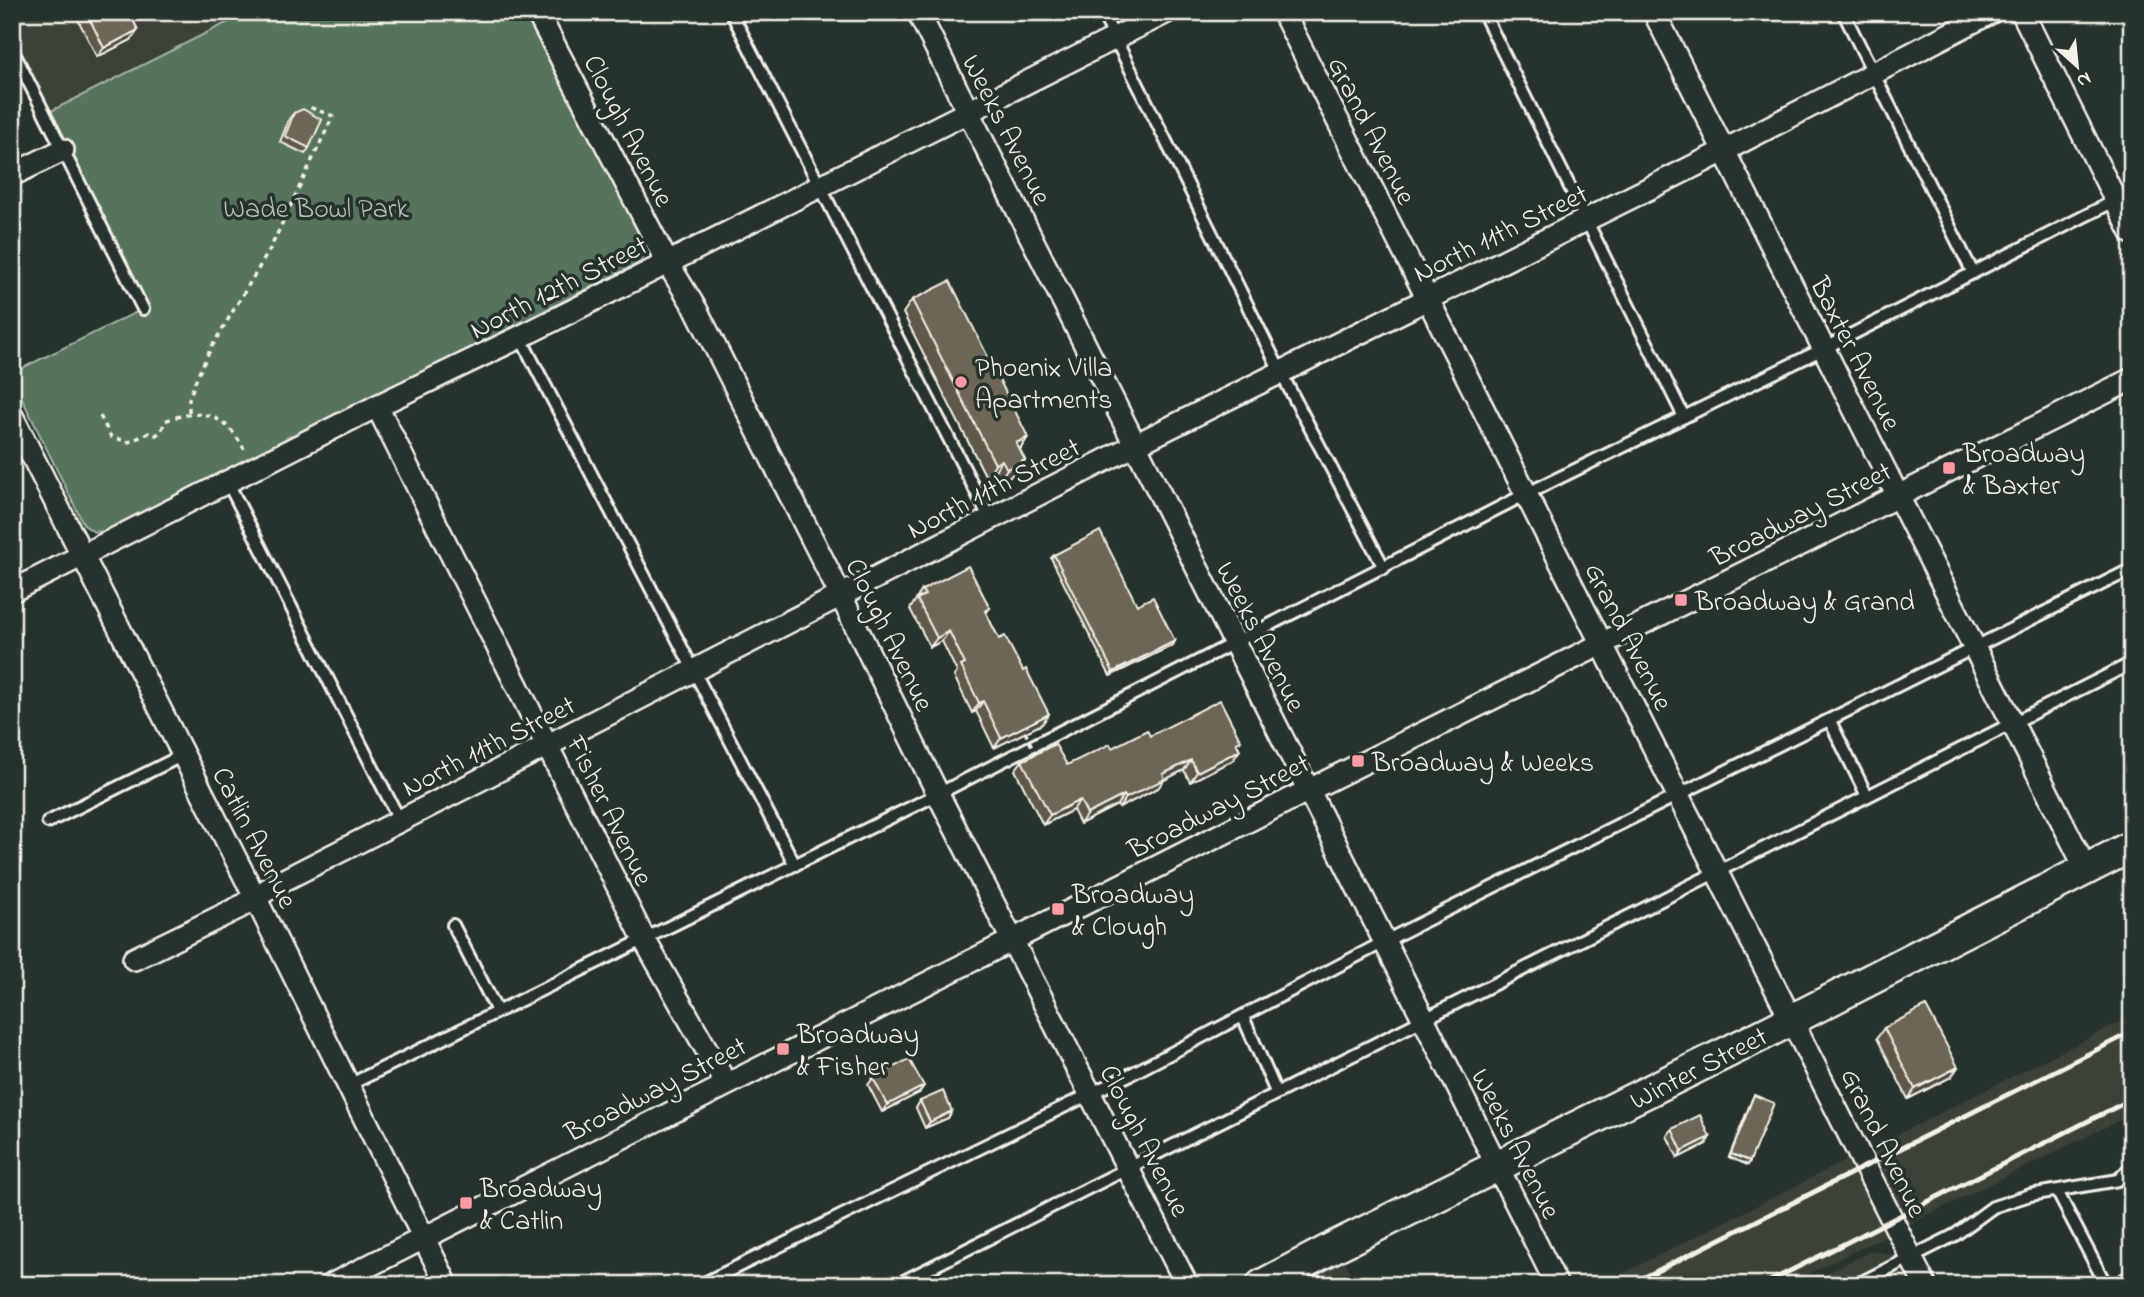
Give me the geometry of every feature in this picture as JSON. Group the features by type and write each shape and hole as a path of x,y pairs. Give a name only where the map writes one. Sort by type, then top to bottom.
{"street":[{"name":"Clough Avenue","path":"537,12 667,262 696,311 1187,1285"},
{"name":"Weeks Avenue","path":"918,12 1557,1285"},
{"name":"North 12th Street","path":"12,591 1167,12"},
{"name":"Grand Avenue","path":"1283,12 1925,1285"},
{"name":"Baxter Avenue","path":"1654,12 2086,869"},
{"name":"North 11th Street","path":"134,959 240,907 278,883 990,519 1724,151 1992,12"},
{"path":"2022,12 2123,196 2132,233"},
{"path":"12,175 63,150"},
{"name":"Broadway Street","path":"331,1285 1309,790 2132,379"},
{"name":"Fisher Avenue","path":"377,406 643,939 726,1084"},
{"name":"Catlin Avenue","path":"12,416 447,1285"},
{"name":"Winter Street","path":"1262,1285 2132,846"},
{"path":"2124,1285 2132,1281"}],"lane":[{"path":"731,12 990,519"},
{"path":"1102,12 1281,373 1384,568"},
{"path":"1483,12 1684,417"},
{"path":"1843,12 1973,273"},
{"path":"12,49 143,309"},
{"path":"349,1085 938,794 1526,494 1823,349 2123,196"},
{"path":"520,337 696,671 794,865"},
{"path":"228,481 400,821"},
{"path":"700,1285 1243,1017 1385,942 2132,569"},
{"path":"896,1285 2132,663"},
{"path":"1830,721 1867,796"},
{"path":"47,822 183,755"},
{"path":"453,925 497,1011"},
{"path":"1243,1017 1276,1092"},
{"path":"1856,1285 1955,1235 1993,1207 2030,1195 2118,1180 2132,1166"},
{"path":"2057,1191 2106,1285"}],"path":[{"path":"190,412 189,399 211,348 271,249 333,116 306,106"},
{"path":"100,416 111,437 130,442 149,433 156,435 162,432 165,421 190,412 224,422 234,431 244,449"},
{"path":"1025,732 1038,759"}],"shaded area":[{"path":"12,12 248,12 51,111 12,36"},
{"path":"2132,1016 2132,1114 1786,1285 1600,1285"},
{"path":"1338,1245 1357,1285 1262,1285"},
{"path":"1871,1251 1911,1257 1925,1285 1803,1285"}],"green space":[{"name":"Wade Bowl Park","path":"248,12 531,12 644,240 645,254 637,264 106,531 94,532 84,525 12,378 12,373 147,307 51,111"}],"building":[{"path":"86,12 129,12 138,30 104,48"},
{"path":"303,109 322,120 309,148 285,136 294,113"},
{"name":"Phoenix Villa Apartments","path":"950,281 1028,437 1016,443 1025,460 1007,469 1002,460 995,464 912,300"},
{"path":"1100,531 1137,605 1153,597 1175,641 1113,672 1054,555"},
{"path":"968,566 990,608 985,611 999,639 1005,636 1049,714 1001,738 983,701 979,703 961,666 965,664 949,631 937,638 917,599 925,595 922,590"},
{"path":"1220,700 1241,741 1236,743 1240,750 1197,772 1191,760 1163,774 1165,779 1126,798 1124,795 1087,814 1080,800 1050,815 1022,761 1055,744 1067,765 1110,744 1112,748 1147,730 1150,736"},
{"path":"1926,1006 1958,1067 1915,1089 1884,1028"},
{"path":"909,1059 924,1086 887,1105 873,1078"},
{"path":"943,1091 952,1111 930,1122 920,1101"},
{"path":"1754,1095 1774,1103 1750,1161 1731,1154"},
{"path":"1700,1115 1710,1137 1682,1151 1672,1129"}],"railway":[{"path":"1629,1285 2132,1032"},
{"path":"1762,1285 2132,1099"}],"place":[{"name":"Phoenix Villa Apartments","path":"961,382"},
{"name":"Broadway & Baxter","path":"1949,468"},
{"name":"Broadway & Grand","path":"1681,600"},
{"name":"Broadway & Weeks","path":"1358,761"},
{"name":"Broadway & Clough","path":"1058,909"},
{"name":"Broadway & Fisher","path":"783,1049"},
{"name":"Broadway & Catlin","path":"466,1203"}]}
